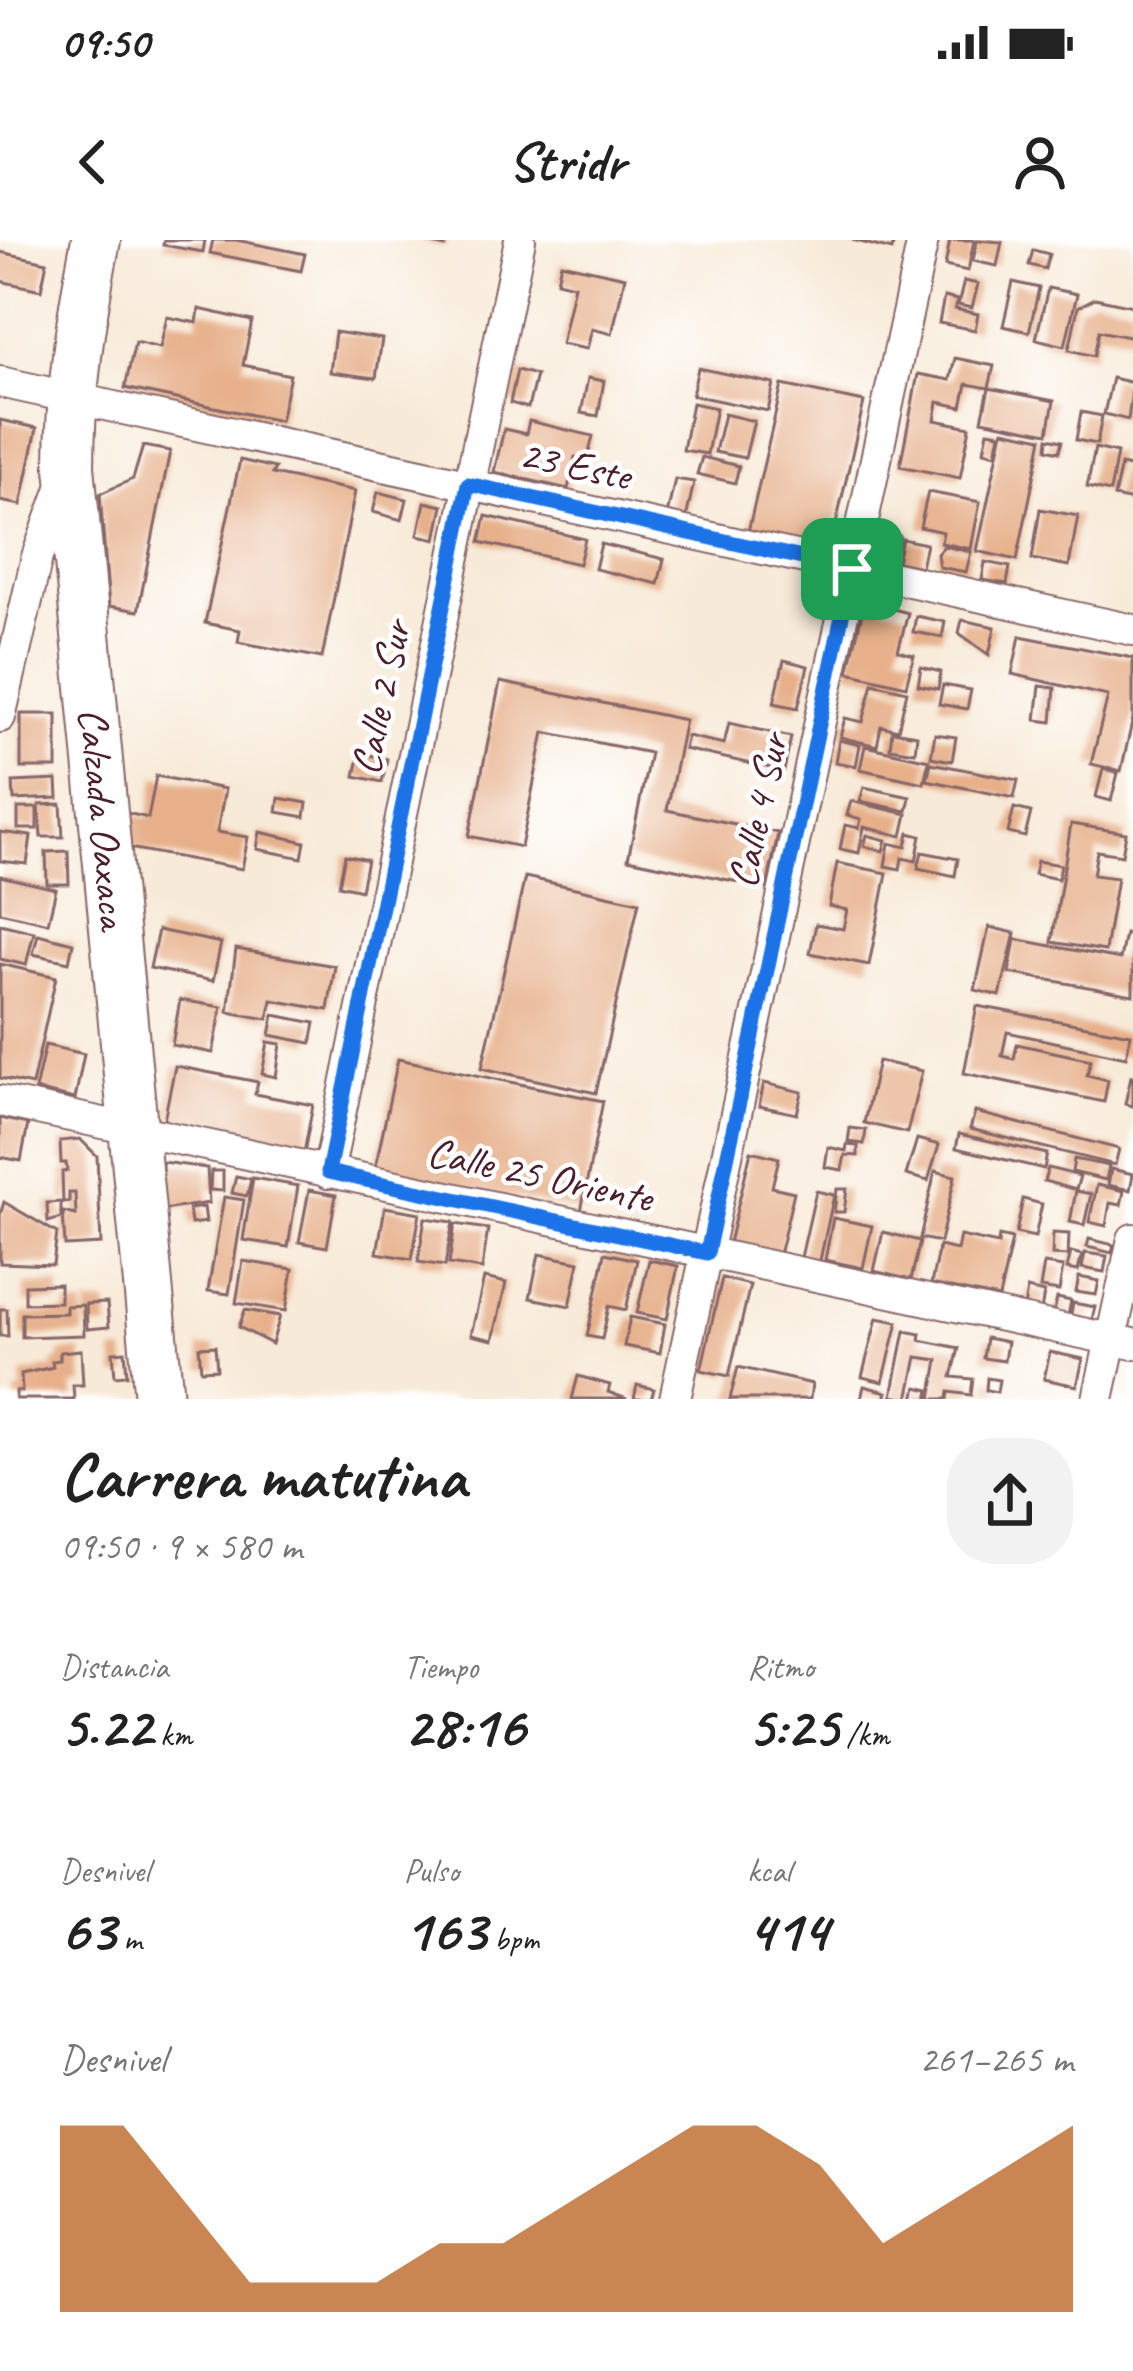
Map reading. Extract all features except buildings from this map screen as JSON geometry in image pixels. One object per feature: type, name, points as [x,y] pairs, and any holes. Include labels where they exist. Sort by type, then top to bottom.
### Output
[{"type":"main road","name":"Calzada Oaxaca","points":[[96,240],[70,398],[70,467],[158,1399]]},
{"type":"street","name":"Calle 2 Sur","points":[[328,1172],[520,240]]},
{"type":"street","name":"Calle 4 Sur","points":[[675,1399],[923,240]]},
{"type":"street","name":"23 Este","points":[[0,382],[1133,630]]},
{"type":"street","points":[[0,717],[37,557],[70,467]]},
{"type":"street","name":"Calle 25 Oriente","points":[[0,1101],[1122,1342]]},
{"type":"street","points":[[1098,1399],[1122,1342],[1133,1240]]},
{"type":"route","points":[[468,484],[852,569],[707,1253],[328,1172],[468,484]]}]
